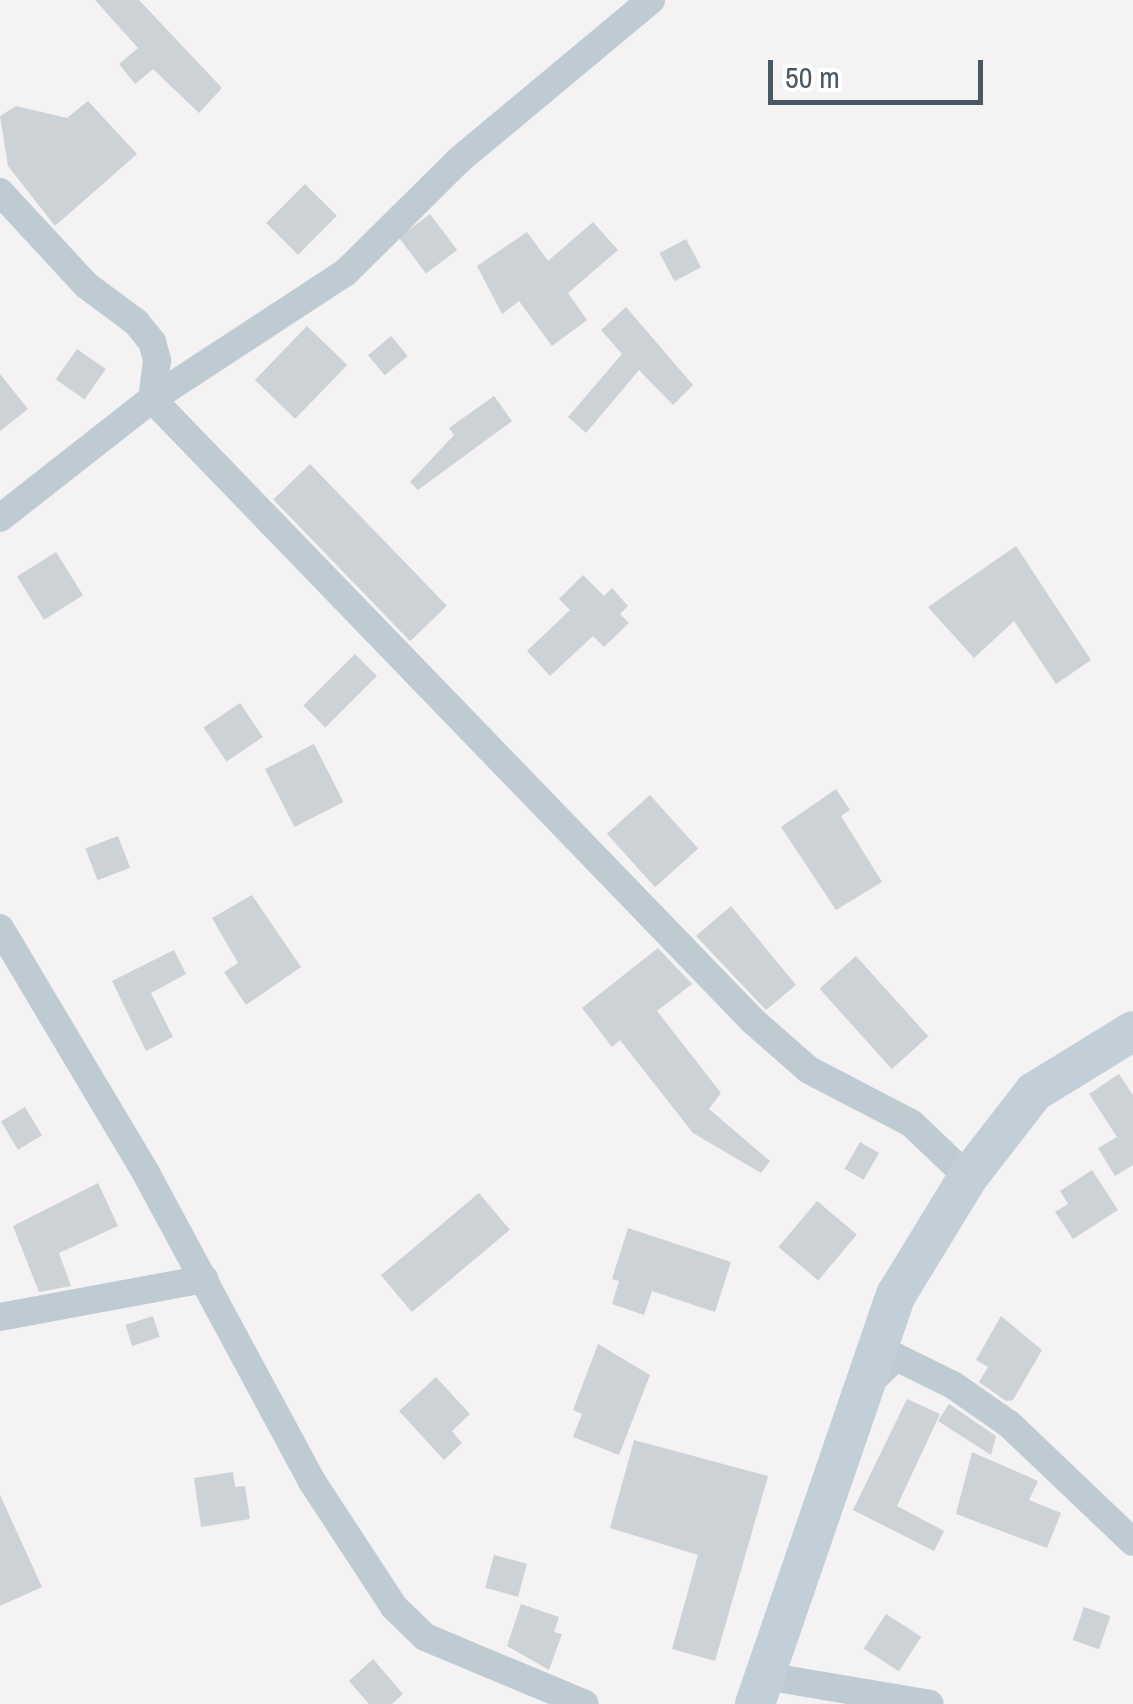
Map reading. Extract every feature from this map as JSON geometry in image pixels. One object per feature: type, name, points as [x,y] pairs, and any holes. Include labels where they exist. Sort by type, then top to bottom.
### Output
[{"type":"street","points":[[0,518],[152,399],[346,272],[459,160],[651,0]]},
{"type":"street","points":[[0,192],[86,285],[152,342],[157,360],[152,399]]},
{"type":"street","points":[[152,399],[752,1021],[809,1070],[911,1123],[968,1176]]},
{"type":"street","points":[[0,928],[205,1279],[311,1480],[394,1607],[425,1637],[585,1704]]},
{"type":"street","points":[[930,1704],[760,1690],[896,1295],[968,1176],[1034,1092],[1133,1030]]},
{"type":"street","points":[[0,1317],[205,1279]]},
{"type":"street","points":[[860,1391],[896,1358],[953,1385],[1009,1424],[1133,1542]]},
{"type":"building","points":[[95,0],[139,0],[222,88],[199,113],[153,69],[135,84],[119,64],[138,48]]},
{"type":"building","points":[[88,101],[137,154],[55,226],[8,166],[0,116],[16,106],[67,118]]},
{"type":"building","points":[[305,184],[337,216],[298,255],[266,223]]},
{"type":"building","points":[[430,214],[457,250],[426,273],[399,237]]},
{"type":"building","points":[[593,222],[618,250],[568,293],[587,320],[552,346],[519,301],[502,314],[477,266],[527,232],[548,261]]},
{"type":"building","points":[[686,239],[701,267],[675,281],[660,253]]},
{"type":"building","points":[[626,307],[693,385],[673,405],[639,370],[586,433],[568,417],[622,354],[601,330]]},
{"type":"building","points":[[307,326],[347,365],[295,419],[255,380]]},
{"type":"building","points":[[391,336],[408,356],[385,375],[368,355]]},
{"type":"building","points":[[77,349],[106,369],[84,399],[56,379]]},
{"type":"building","points":[[0,374],[28,409],[0,431]]},
{"type":"building","points":[[494,396],[512,421],[418,490],[410,482],[454,435],[449,428]]},
{"type":"building","points":[[310,464],[447,606],[410,641],[273,499]]},
{"type":"building","points":[[1016,546],[1091,660],[1056,684],[1014,621],[974,658],[928,607]]},
{"type":"building","points":[[56,552],[83,595],[44,620],[17,576]]},
{"type":"building","points":[[583,575],[604,596],[612,588],[628,606],[620,614],[629,623],[604,647],[593,636],[550,676],[527,651],[570,610],[559,599]]},
{"type":"building","points":[[355,654],[377,676],[325,728],[303,706]]},
{"type":"building","points":[[240,703],[263,737],[226,762],[204,728]]},
{"type":"building","points":[[314,744],[344,802],[295,827],[265,769]]},
{"type":"building","points":[[836,789],[850,810],[841,816],[882,882],[836,910],[781,827]]},
{"type":"building","points":[[650,795],[698,849],[655,887],[607,834]]},
{"type":"building","points":[[118,836],[130,868],[98,880],[85,849]]},
{"type":"building","points":[[252,895],[301,967],[246,1005],[224,972],[238,963],[212,918]]},
{"type":"building","points":[[731,906],[796,985],[766,1010],[696,936]]},
{"type":"building","points":[[658,948],[692,984],[657,1011],[721,1093],[709,1109],[770,1161],[761,1173],[693,1133],[620,1040],[612,1047],[582,1008]]},
{"type":"building","points":[[174,950],[186,974],[151,993],[173,1037],[146,1051],[112,981]]},
{"type":"building","points":[[856,956],[928,1036],[892,1069],[820,989]]},
{"type":"building","points":[[1119,1074],[1133,1095],[1133,1165],[1115,1176],[1098,1148],[1117,1137],[1089,1094]]},
{"type":"building","points":[[25,1107],[42,1135],[18,1150],[1,1121]]},
{"type":"building","points":[[860,1142],[879,1153],[864,1180],[844,1169]]},
{"type":"building","points":[[1092,1170],[1118,1210],[1073,1239],[1055,1212],[1068,1204],[1060,1191]]},
{"type":"building","points":[[98,1183],[118,1226],[59,1253],[71,1286],[39,1292],[13,1226]]},
{"type":"building","points":[[479,1193],[510,1230],[412,1312],[381,1275]]},
{"type":"building","points":[[817,1201],[857,1234],[818,1280],[778,1247]]},
{"type":"building","points":[[628,1228],[731,1262],[715,1312],[652,1291],[644,1315],[612,1304],[619,1281],[612,1279]]},
{"type":"building","points":[[153,1316],[160,1337],[132,1346],[125,1325]]},
{"type":"building","points":[[1001,1316],[1042,1350],[1013,1400],[1006,1401],[979,1382],[988,1367],[976,1360]]},
{"type":"building","points":[[598,1344],[650,1375],[619,1455],[573,1437],[582,1414],[573,1410]]},
{"type":"building","points":[[436,1377],[470,1414],[452,1431],[462,1443],[444,1460],[399,1411]]},
{"type":"building","points":[[907,1399],[940,1414],[897,1506],[944,1531],[934,1551],[853,1510]]},
{"type":"building","points":[[949,1404],[996,1436],[991,1455],[938,1421]]},
{"type":"building","points":[[634,1440],[768,1476],[715,1661],[672,1649],[698,1555],[610,1528]]},
{"type":"building","points":[[972,1452],[1038,1481],[1029,1500],[1061,1513],[1047,1548],[956,1514]]},
{"type":"building","points":[[233,1472],[235,1487],[245,1486],[250,1519],[201,1527],[194,1478]]},
{"type":"building","points":[[0,1495],[42,1587],[0,1606]]},
{"type":"building","points":[[494,1555],[527,1564],[518,1597],[485,1588]]},
{"type":"building","points":[[521,1604],[559,1617],[554,1632],[562,1634],[549,1670],[507,1646]]},
{"type":"building","points":[[1084,1607],[1110,1616],[1099,1649],[1073,1640]]},
{"type":"building","points":[[886,1614],[921,1637],[899,1671],[864,1648]]},
{"type":"building","points":[[373,1659],[403,1694],[392,1704],[369,1704],[349,1681]]}]
